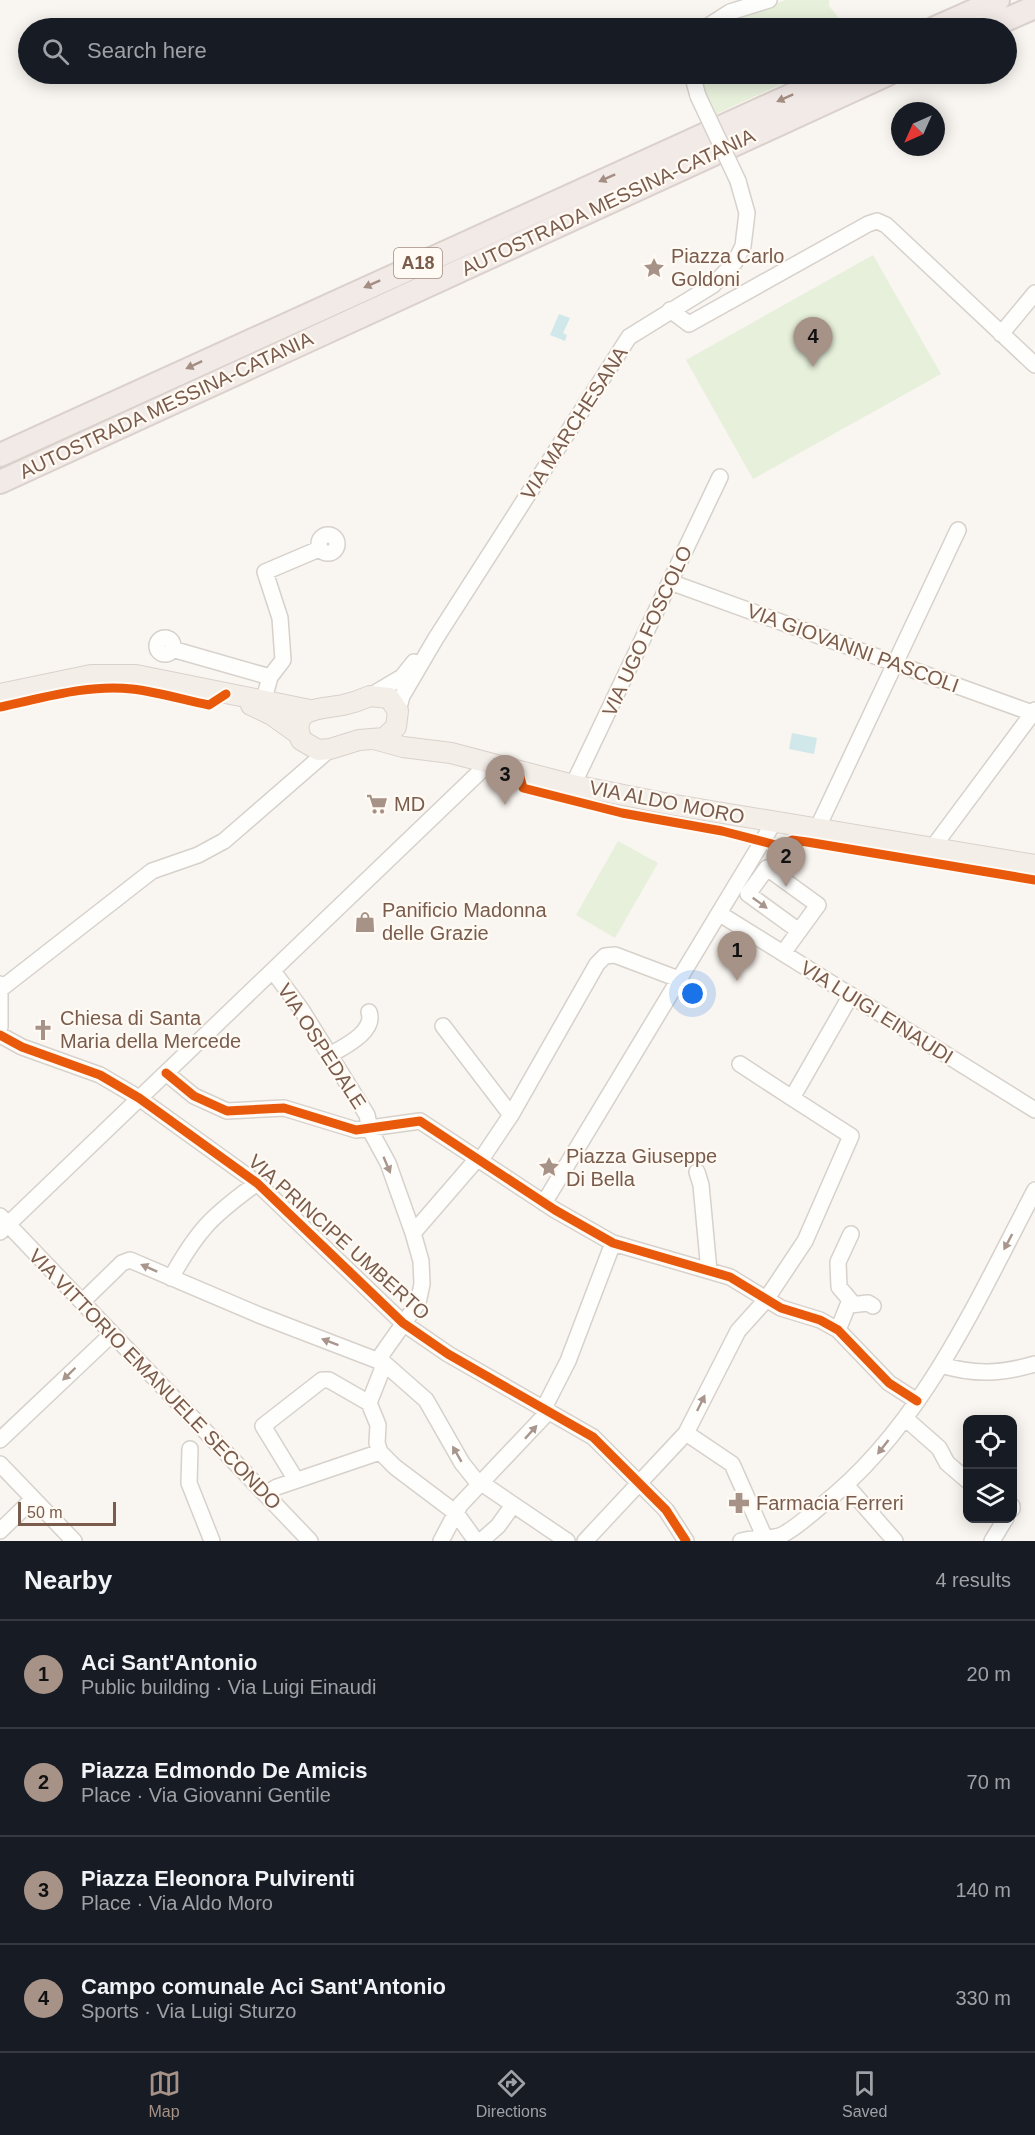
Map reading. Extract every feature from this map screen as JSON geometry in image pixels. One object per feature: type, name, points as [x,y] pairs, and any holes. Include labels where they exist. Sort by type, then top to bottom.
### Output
[{"type":"highway","points":[[958,18],[998,0]]},
{"type":"highway","points":[[1010,18],[1035,7]]},
{"type":"highway","name":"AUTOSTRADA MESSINA-CATANIA","points":[[0,455],[816,84]]},
{"type":"highway","name":"AUTOSTRADA MESSINA-CATANIA","points":[[0,482],[866,84]]},
{"type":"main road","points":[[0,694],[91,675],[121,675],[167,679],[226,694],[264,699],[310,710],[348,704],[370,696],[388,698],[413,735],[451,753]]},
{"type":"main road","points":[[226,694],[272,715],[318,750],[330,749],[359,740],[374,739],[391,733],[398,716]]},
{"type":"main road","points":[[301,737],[299,726],[302,716],[310,710]]},
{"type":"main road","points":[[374,739],[403,747],[451,753]]},
{"type":"main road","name":"VIA ALDO MORO","points":[[451,753],[573,785],[774,822],[1035,865]]},
{"type":"street","points":[[721,18],[730,12],[769,0]]},
{"type":"street","name":"VIA MARCHESANA","points":[[436,638],[628,338],[713,285],[735,262],[743,246],[747,213],[738,181],[698,96],[695,84]]},
{"type":"street","points":[[670,310],[689,324],[877,221],[886,225],[1035,365]]},
{"type":"street","points":[[1001,334],[1035,293]]},
{"type":"street","name":"VIA UGO FOSCOLO","points":[[573,785],[720,477]]},
{"type":"street","points":[[817,829],[958,530]]},
{"type":"street","points":[[264,699],[270,677],[283,660],[280,618],[265,572],[319,549]]},
{"type":"street","name":"VIA GIOVANNI PASCOLI","points":[[670,582],[1034,713]]},
{"type":"street","points":[[370,696],[402,676],[436,638]]},
{"type":"street","points":[[398,716],[402,696],[436,638]]},
{"type":"street","points":[[172,650],[270,677]]},
{"type":"street","points":[[933,847],[1034,713]]},
{"type":"street","points":[[301,737],[306,759],[302,772]]},
{"type":"street","points":[[0,1027],[1,986],[152,871],[198,855],[224,841],[330,749]]},
{"type":"street","points":[[3,1224],[166,1073],[489,763]]},
{"type":"street","points":[[544,1203],[681,980],[774,822]]},
{"type":"street","points":[[783,953],[818,905],[767,868],[748,894],[798,931]]},
{"type":"street","name":"VIA LUIGI EINAUDI","points":[[720,914],[1035,1110]]},
{"type":"street","points":[[413,1233],[478,1160],[511,1115],[597,964],[605,956],[615,955],[681,980]]},
{"type":"street","name":"VIA OSPEDALE","points":[[273,971],[330,1055],[367,1115],[370,1130],[387,1163],[421,1261],[422,1284],[418,1303],[382,1354],[384,1363],[369,1403]]},
{"type":"street","points":[[792,1098],[851,995]]},
{"type":"street","points":[[330,1055],[363,1032],[370,1020],[369,1012]]},
{"type":"street","points":[[442,1026],[511,1115]]},
{"type":"street","name":"VIA PRINCIPE UMBERTO","points":[[0,1035],[22,1047],[80,1065],[139,1098],[257,1183],[403,1323],[448,1354],[593,1437],[666,1510],[686,1541]]},
{"type":"street","points":[[585,1541],[686,1433],[730,1343],[765,1300],[805,1241],[851,1136],[740,1064]]},
{"type":"street","points":[[166,1073],[195,1096],[227,1111],[284,1108],[356,1130],[370,1130],[420,1121],[544,1203],[613,1243],[730,1277],[765,1300],[838,1330],[889,1383],[917,1401]]},
{"type":"street","points":[[697,1172],[701,1185],[709,1271]]},
{"type":"street","points":[[171,1278],[190,1243],[214,1215],[257,1183]]},
{"type":"street","points":[[741,1541],[775,1538],[848,1485],[873,1460],[906,1419],[940,1365],[1035,1190]]},
{"type":"street","name":"VIA VITTORIO EMANUELE SECONDO","points":[[3,1224],[82,1302],[310,1541]]},
{"type":"street","points":[[838,1330],[850,1305],[850,1300],[838,1287],[838,1262],[850,1234]]},
{"type":"street","points":[[441,1541],[456,1513],[480,1482],[512,1452],[547,1410],[613,1243]]},
{"type":"street","points":[[82,1302],[122,1263],[129,1260],[384,1363],[426,1400],[462,1463],[474,1478],[567,1541]]},
{"type":"street","points":[[850,1305],[868,1303],[873,1306]]},
{"type":"street","points":[[0,1440],[112,1334]]},
{"type":"street","points":[[940,1365],[977,1373],[996,1374],[1035,1364]]},
{"type":"street","points":[[296,1480],[264,1426],[322,1380],[329,1380],[369,1403],[378,1425],[377,1443],[380,1452],[395,1467],[456,1513],[476,1541]]},
{"type":"street","points":[[906,1419],[939,1448],[947,1463],[963,1476]]},
{"type":"street","points":[[686,1433],[732,1464],[751,1502],[775,1538]]},
{"type":"street","points":[[190,1449],[189,1483],[212,1541]]},
{"type":"street","points":[[265,1494],[296,1480],[380,1452]]},
{"type":"street","points":[[0,1464],[74,1541]]},
{"type":"street","points":[[848,1485],[895,1541]]},
{"type":"street","points":[[0,1531],[33,1499]]},
{"type":"street","points":[[481,1541],[498,1526],[513,1505]]},
{"type":"street","points":[[992,1541],[1003,1523]]},
{"type":"green space","points":[[786,0],[829,0],[829,6],[839,18],[733,18]]},
{"type":"green space","points":[[702,84],[781,84],[714,115]]},
{"type":"green space","points":[[873,255],[941,374],[753,479],[686,360]]},
{"type":"green space","points":[[618,841],[658,863],[615,938],[576,915]]},
{"type":"water","points":[[559,314],[570,318],[563,333],[567,335],[565,341],[550,335]]},
{"type":"water","points":[[792,733],[817,738],[814,754],[789,749]]},
{"type":"cycle path","points":[[0,707],[99,688],[142,690],[209,705],[226,694]]},
{"type":"cycle path","points":[[518,770],[523,788],[622,813],[722,831],[780,846],[792,840],[1035,880]]},
{"type":"cycle path","points":[[0,1035],[22,1047],[100,1075],[139,1098],[257,1183],[403,1323],[448,1354],[593,1437],[666,1510],[686,1541]]},
{"type":"cycle path","points":[[166,1073],[194,1096],[227,1111],[284,1108],[356,1130],[420,1121],[555,1210],[613,1243],[730,1277],[781,1308],[820,1320],[838,1330],[889,1383],[917,1401]]},
{"type":"place","name":"Piazza Carlo Goldoni","points":[[654,268]]},
{"type":"place","name":"Campo comunale Aci Sant'Antonio","points":[[813,367]]},
{"type":"place","name":"MD","points":[[377,804]]},
{"type":"place","name":"Piazza Eleonora Pulvirenti","points":[[505,805]]},
{"type":"place","name":"Piazza Edmondo De Amicis","points":[[786,887]]},
{"type":"place","name":"Panificio Madonna delle Grazie","points":[[365,922]]},
{"type":"place","name":"Aci Sant'Antonio","points":[[737,981]]},
{"type":"place","name":"Chiesa di Santa Maria della Mercede","points":[[43,1030]]},
{"type":"place","name":"Piazza Giuseppe Di Bella","points":[[549,1167]]},
{"type":"place","name":"Farmacia Ferreri","points":[[739,1503]]}]
